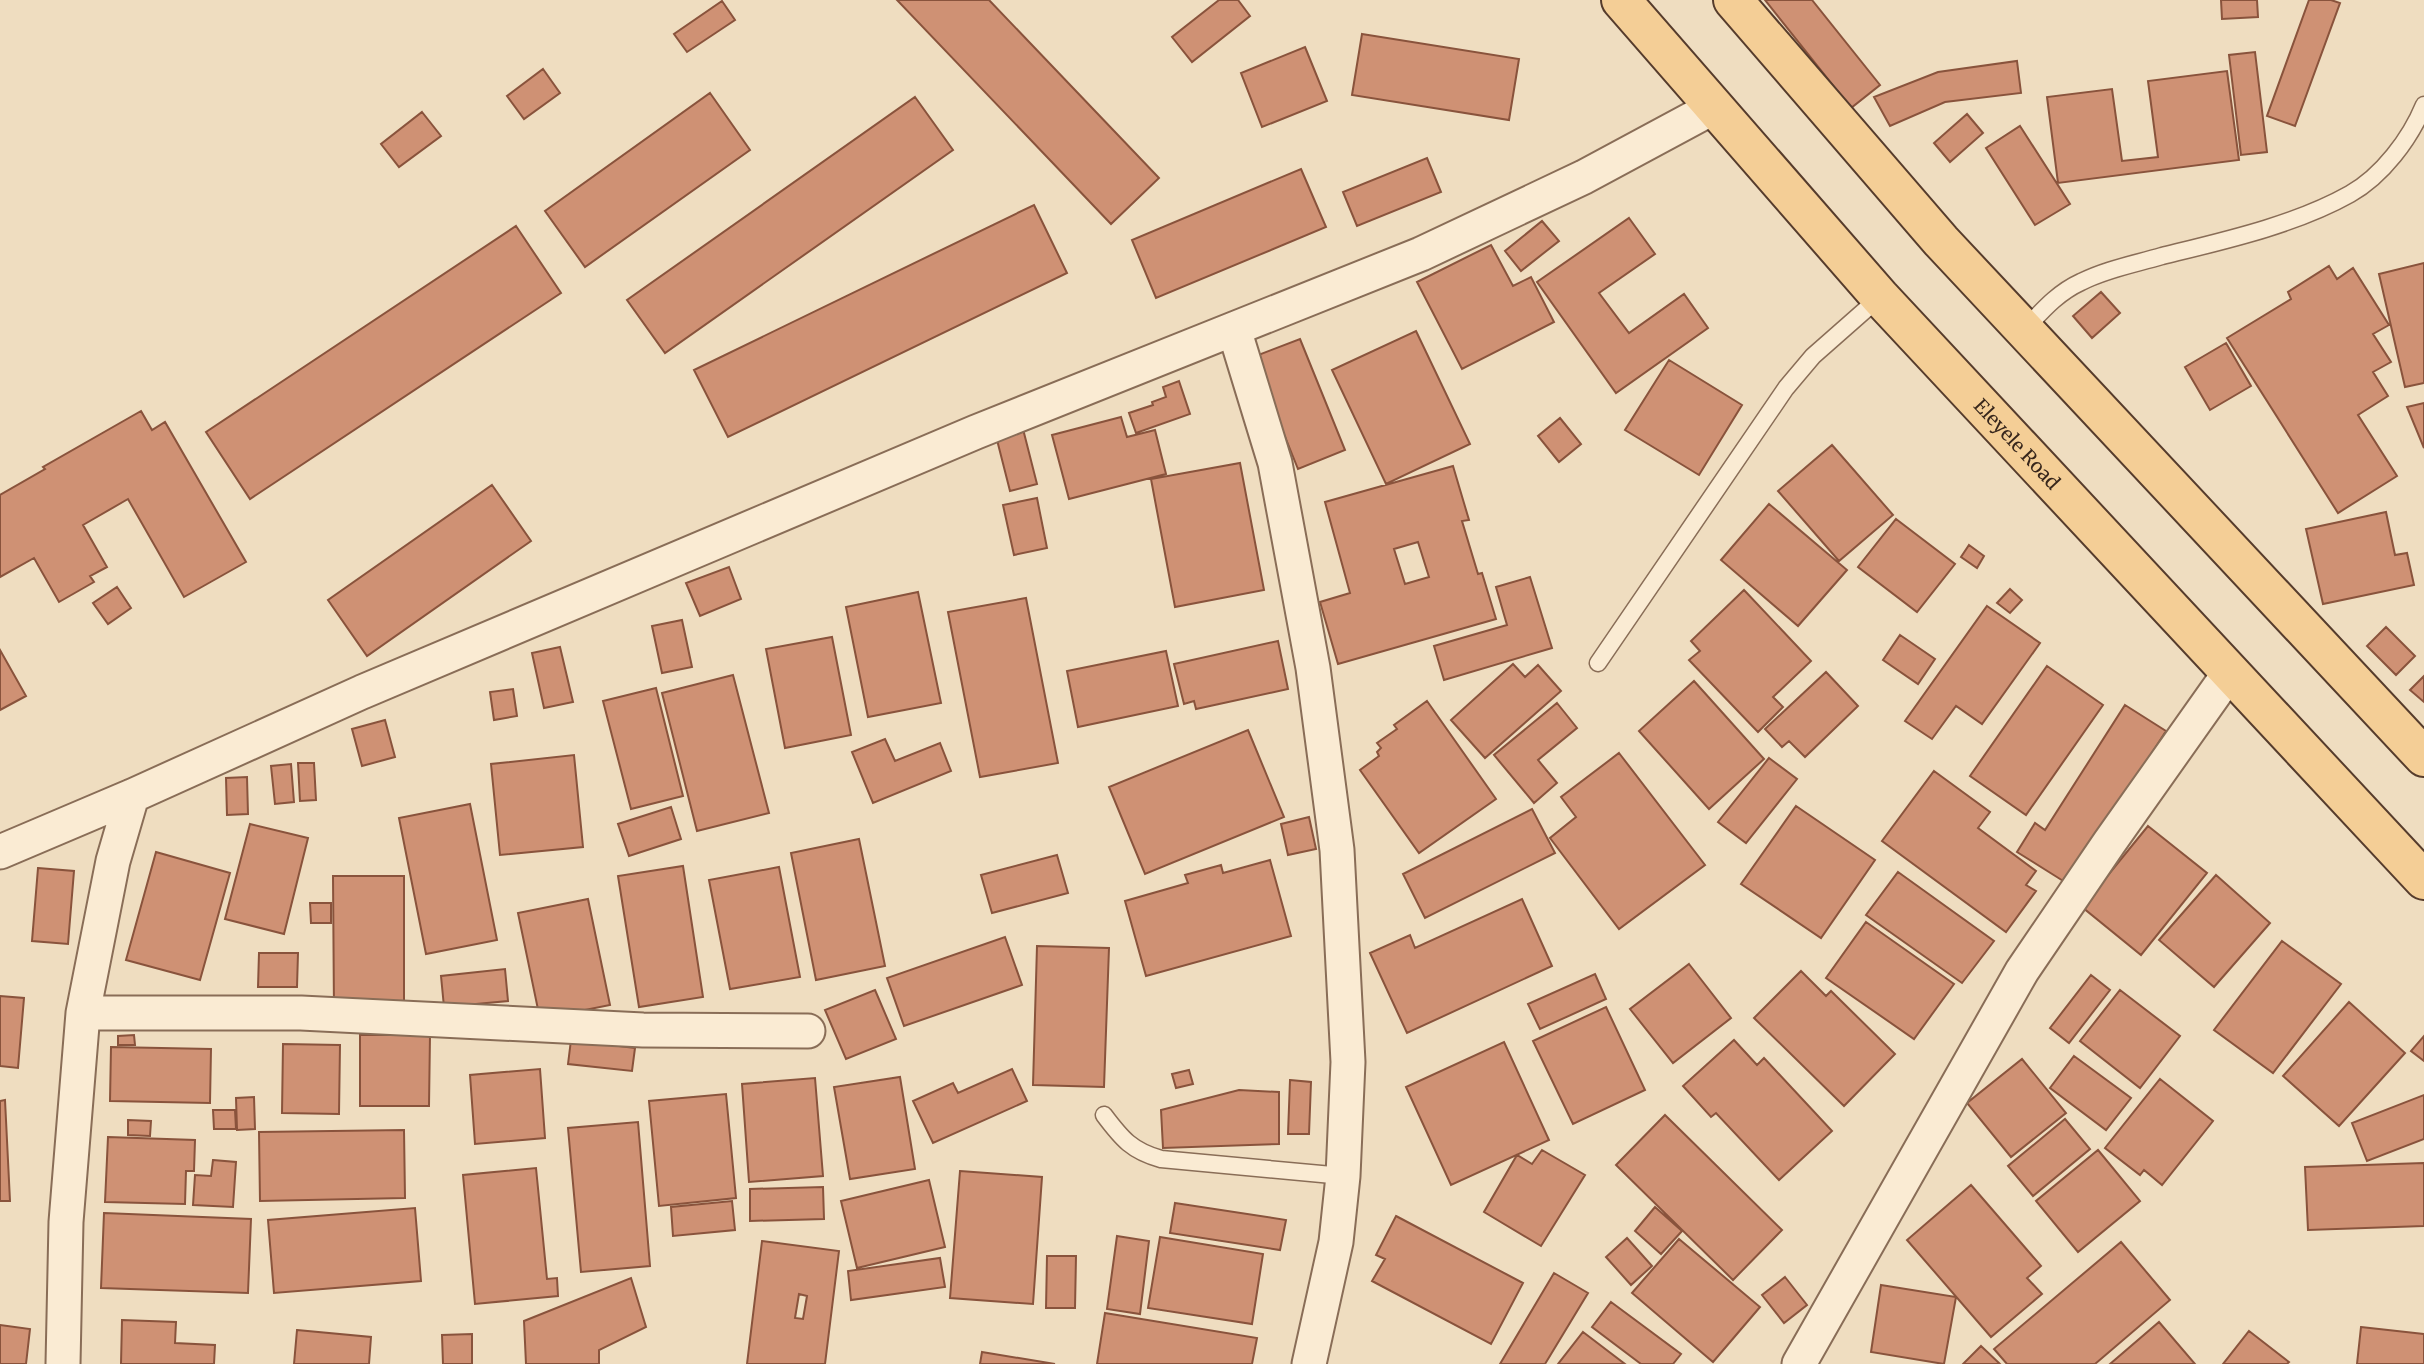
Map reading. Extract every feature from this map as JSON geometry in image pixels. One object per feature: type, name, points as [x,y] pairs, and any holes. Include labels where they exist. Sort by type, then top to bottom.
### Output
[{"type":"main road","name":"Eleyele Road","points":[[1621,0],[1880,297],[2424,880]]},
{"type":"main road","points":[[1733,0],[1941,241],[2424,757]]},
{"type":"street","points":[[0,852],[132,796],[362,692],[976,432],[1421,254],[1584,177],[1716,106]]},
{"type":"street","points":[[1234,329],[1276,464],[1313,668],[1337,850],[1348,1062],[1343,1176],[1336,1242],[1309,1364]]},
{"type":"street","points":[[1800,1364],[2021,971],[2230,672]]},
{"type":"street","points":[[63,1364],[66,1222],[83,1013],[113,861],[132,796]]},
{"type":"street","points":[[83,1013],[301,1013],[643,1030],[808,1031]]},
{"type":"lane","points":[[2024,330],[2055,297],[2080,282],[2110,270],[2243,236],[2351,194],[2380,170],[2397,150],[2413,128],[2424,105]]},
{"type":"lane","points":[[1598,663],[1786,388],[1813,356],[1880,297]]},
{"type":"lane","points":[[1104,1115],[1128,1145],[1143,1154],[1161,1159],[1343,1176]]},
{"type":"building","points":[[897,0],[989,0],[1159,178],[1111,224]]},
{"type":"building","points":[[1219,0],[1238,0],[1250,16],[1192,62],[1172,37]]},
{"type":"building","points":[[1765,0],[1812,0],[1880,85],[1851,108]]},
{"type":"building","points":[[2221,0],[2257,0],[2258,17],[2222,19]]},
{"type":"building","points":[[2309,0],[2331,0],[2340,3],[2295,126],[2267,116]]},
{"type":"building","points":[[722,1],[735,20],[687,52],[674,34]]},
{"type":"building","points":[[1362,34],[1519,59],[1509,120],[1352,95]]},
{"type":"building","points":[[1305,47],[1327,101],[1262,127],[1241,73]]},
{"type":"building","points":[[2255,52],[2267,152],[2241,155],[2229,55]]},
{"type":"building","points":[[2017,61],[2021,93],[1945,102],[1890,126],[1874,97],[1938,72]]},
{"type":"building","points":[[543,69],[560,93],[524,119],[507,96]]},
{"type":"building","points":[[2227,71],[2239,160],[2058,183],[2047,97],[2112,89],[2122,161],[2158,157],[2148,81]]},
{"type":"building","points":[[710,93],[750,150],[585,267],[545,211]]},
{"type":"building","points":[[915,97],[953,150],[665,353],[627,300]]},
{"type":"building","points":[[422,112],[441,136],[399,167],[381,144]]},
{"type":"building","points":[[1967,114],[1983,133],[1950,162],[1934,143]]},
{"type":"building","points":[[2020,126],[2070,204],[2035,225],[1986,148]]},
{"type":"building","points":[[1427,158],[1441,192],[1357,226],[1343,192]]},
{"type":"building","points":[[1301,169],[1326,227],[1156,298],[1132,240]]},
{"type":"building","points":[[1034,205],[1067,273],[728,437],[694,370]]},
{"type":"building","points":[[1629,218],[1655,254],[1599,293],[1629,333],[1684,294],[1708,328],[1616,393],[1537,282]]},
{"type":"building","points":[[1542,221],[1559,241],[1521,271],[1505,251]]},
{"type":"building","points":[[516,226],[561,293],[250,499],[206,432]]},
{"type":"building","points":[[1491,245],[1513,286],[1531,277],[1554,322],[1462,369],[1417,282]]},
{"type":"building","points":[[2424,263],[2424,383],[2405,387],[2379,274]]},
{"type":"building","points":[[2329,266],[2337,279],[2353,268],[2389,325],[2373,334],[2391,362],[2373,372],[2388,396],[2358,415],[2397,476],[2338,513],[2227,338],[2291,299],[2288,292]]},
{"type":"building","points":[[2101,292],[2120,313],[2092,338],[2073,316]]},
{"type":"building","points":[[1416,331],[1470,444],[1386,484],[1332,370]]},
{"type":"building","points":[[1300,339],[1345,450],[1298,469],[1253,357]]},
{"type":"building","points":[[2226,343],[2251,386],[2210,410],[2185,367]]},
{"type":"building","points":[[1669,360],[1742,405],[1699,475],[1625,430]]},
{"type":"building","points":[[1179,381],[1190,414],[1136,433],[1129,413],[1153,405],[1152,402],[1166,397],[1163,387]]},
{"type":"building","points":[[2424,403],[2424,448],[2407,407]]},
{"type":"building","points":[[141,411],[152,430],[165,422],[246,562],[184,597],[128,499],[83,525],[107,567],[90,576],[94,582],[59,602],[34,558],[0,577],[0,495]]},
{"type":"building","points":[[1121,417],[1127,437],[1155,430],[1166,474],[1069,499],[1052,435]]},
{"type":"building","points":[[1560,418],[1581,444],[1559,462],[1538,436]]},
{"type":"building","points":[[1023,429],[1037,484],[1010,491],[996,436]]},
{"type":"building","points":[[1832,445],[1893,515],[1839,561],[1778,491]]},
{"type":"building","points":[[1240,463],[1264,590],[1175,607],[1151,479]]},
{"type":"building","points":[[1453,466],[1469,520],[1462,521],[1478,574],[1482,573],[1496,619],[1338,664],[1320,602],[1350,593],[1325,502]],"holes":[[[1418,542],[1429,577],[1405,584],[1394,549]]]},
{"type":"building","points":[[492,485],[531,541],[367,656],[328,600]]},
{"type":"building","points":[[1037,498],[1047,548],[1014,555],[1003,505]]},
{"type":"building","points":[[1769,504],[1847,570],[1798,626],[1721,560]]},
{"type":"building","points":[[2386,512],[2395,555],[2407,553],[2414,585],[2323,604],[2306,529]]},
{"type":"building","points":[[1896,519],[1955,564],[1917,612],[1858,567]]},
{"type":"building","points":[[1969,545],[1984,556],[1977,568],[1961,557]]},
{"type":"building","points":[[729,567],[741,599],[700,616],[686,583]]},
{"type":"building","points":[[1530,577],[1552,648],[1444,680],[1434,646],[1507,625],[1496,587]]},
{"type":"building","points":[[117,587],[131,608],[108,624],[93,603]]},
{"type":"building","points":[[2010,589],[2022,600],[2010,613],[1997,603]]},
{"type":"building","points":[[1744,590],[1811,661],[1773,697],[1783,707],[1758,732],[1689,660],[1700,651],[1691,641]]},
{"type":"building","points":[[918,592],[941,703],[868,717],[846,607]]},
{"type":"building","points":[[1026,598],[1058,763],[980,777],[948,612]]},
{"type":"building","points":[[1987,606],[2040,643],[1982,724],[1956,706],[1932,739],[1905,721]]},
{"type":"building","points":[[682,620],[692,667],[662,673],[652,626]]},
{"type":"building","points":[[2386,627],[2415,656],[2396,675],[2367,646]]},
{"type":"building","points":[[1900,635],[1935,659],[1918,684],[1883,660]]},
{"type":"building","points":[[832,637],[851,735],[785,748],[766,649]]},
{"type":"building","points":[[1278,641],[1288,689],[1196,709],[1194,701],[1184,704],[1174,664]]},
{"type":"building","points":[[560,647],[573,702],[544,708],[532,653]]},
{"type":"building","points":[[0,650],[26,696],[0,710]]},
{"type":"building","points":[[1166,651],[1178,706],[1078,727],[1067,671]]},
{"type":"building","points":[[1513,664],[1525,677],[1538,665],[1561,691],[1485,758],[1451,720]]},
{"type":"building","points":[[2047,666],[2103,705],[2026,815],[1970,776]]},
{"type":"building","points":[[1826,672],[1858,706],[1805,757],[1789,741],[1782,747],[1765,729]]},
{"type":"building","points":[[733,675],[769,813],[697,831],[662,693]]},
{"type":"building","points":[[2424,676],[2424,702],[2410,690]]},
{"type":"building","points":[[1694,681],[1764,759],[1709,809],[1639,731]]},
{"type":"building","points":[[656,688],[683,796],[631,809],[603,701]]},
{"type":"building","points":[[513,689],[517,716],[494,720],[490,692]]},
{"type":"building","points":[[1427,701],[1496,799],[1419,853],[1360,770],[1379,756],[1377,752],[1381,748],[1377,743],[1397,729],[1394,725]]},
{"type":"building","points":[[1557,703],[1577,728],[1538,760],[1557,783],[1534,803],[1494,755]]},
{"type":"building","points":[[2125,705],[2166,731],[2068,884],[2017,852],[2035,823],[2045,830]]},
{"type":"building","points":[[385,720],[395,757],[362,766],[352,729]]},
{"type":"building","points":[[1248,730],[1284,817],[1145,874],[1109,787]]},
{"type":"building","points":[[885,739],[895,761],[940,743],[951,771],[873,803],[852,752]]},
{"type":"building","points":[[1619,753],[1705,865],[1619,929],[1550,838],[1576,817],[1561,797]]},
{"type":"building","points":[[574,755],[583,847],[500,855],[491,764]]},
{"type":"building","points":[[1769,758],[1797,779],[1746,843],[1718,822]]},
{"type":"building","points":[[298,763],[314,763],[316,800],[300,801]]},
{"type":"building","points":[[291,764],[294,802],[275,804],[271,766]]},
{"type":"building","points":[[1934,771],[1990,812],[1978,828],[2036,871],[2026,885],[2036,891],[2006,932],[1882,841]]},
{"type":"building","points":[[247,777],[248,814],[227,815],[226,778]]},
{"type":"building","points":[[470,804],[497,940],[426,954],[399,818]]},
{"type":"building","points":[[1796,806],[1875,860],[1821,938],[1741,884]]},
{"type":"building","points":[[671,807],[681,839],[629,856],[618,824]]},
{"type":"building","points":[[1532,809],[1555,853],[1425,918],[1403,874]]},
{"type":"building","points":[[1309,817],[1316,849],[1288,855],[1281,824]]},
{"type":"building","points":[[250,824],[308,838],[284,934],[225,919]]},
{"type":"building","points":[[2148,826],[2207,873],[2141,955],[2082,907]]},
{"type":"building","points":[[859,839],[885,966],[816,980],[791,853]]},
{"type":"building","points":[[156,852],[230,873],[200,980],[126,960]]},
{"type":"building","points":[[1057,855],[1068,893],[992,913],[981,875]]},
{"type":"building","points":[[1270,860],[1291,936],[1146,976],[1125,901],[1188,883],[1185,875],[1221,865],[1223,873]]},
{"type":"building","points":[[683,866],[703,997],[639,1007],[618,876]]},
{"type":"building","points":[[779,867],[800,977],[730,989],[709,880]]},
{"type":"building","points":[[38,868],[74,871],[68,944],[32,941]]},
{"type":"building","points":[[1898,872],[1994,941],[1962,983],[1866,915]]},
{"type":"building","points":[[2216,875],[2270,923],[2214,987],[2159,940]]},
{"type":"building","points":[[333,876],[404,876],[404,1010],[334,1011]]},
{"type":"building","points":[[588,899],[610,1005],[540,1019],[518,913]]},
{"type":"building","points":[[1522,899],[1552,966],[1407,1033],[1370,953],[1410,935],[1415,948]]},
{"type":"building","points":[[310,903],[331,903],[331,923],[311,923]]},
{"type":"building","points":[[1866,922],[1954,984],[1914,1039],[1826,978]]},
{"type":"building","points":[[1005,937],[1022,985],[904,1026],[887,978]]},
{"type":"building","points":[[2282,941],[2341,984],[2273,1073],[2214,1030]]},
{"type":"building","points":[[1037,946],[1109,948],[1104,1087],[1033,1085]]},
{"type":"building","points":[[259,953],[298,953],[297,987],[258,987]]},
{"type":"building","points":[[1689,964],[1731,1018],[1673,1063],[1630,1009]]},
{"type":"building","points":[[505,969],[508,1001],[444,1007],[441,976]]},
{"type":"building","points":[[1801,971],[1826,996],[1831,991],[1895,1054],[1844,1106],[1754,1018]]},
{"type":"building","points":[[1595,974],[1606,999],[1540,1029],[1528,1004]]},
{"type":"building","points":[[2091,975],[2110,990],[2069,1043],[2050,1028]]},
{"type":"building","points":[[875,990],[896,1039],[846,1059],[825,1010]]},
{"type":"building","points":[[2120,990],[2180,1036],[2140,1088],[2080,1041]]},
{"type":"building","points":[[0,996],[24,998],[18,1068],[0,1066]]},
{"type":"building","points":[[2349,1002],[2405,1053],[2339,1126],[2283,1076]]},
{"type":"building","points":[[1606,1007],[1645,1090],[1573,1124],[1533,1041]]},
{"type":"building","points":[[134,1035],[135,1045],[118,1045],[118,1036]]},
{"type":"building","points":[[360,1035],[430,1035],[429,1106],[360,1106]]},
{"type":"building","points":[[2424,1036],[2424,1061],[2411,1051]]},
{"type":"building","points":[[571,1040],[635,1048],[632,1071],[568,1064]]},
{"type":"building","points":[[1734,1040],[1757,1065],[1764,1058],[1832,1131],[1779,1180],[1716,1113],[1711,1117],[1683,1086]]},
{"type":"building","points":[[1504,1042],[1549,1140],[1451,1185],[1406,1087]]},
{"type":"building","points":[[283,1044],[340,1045],[339,1114],[282,1113]]},
{"type":"building","points":[[111,1047],[211,1049],[210,1103],[110,1101]]},
{"type":"building","points":[[2074,1056],[2131,1098],[2106,1130],[2050,1088]]},
{"type":"building","points":[[2022,1059],[2066,1113],[2011,1157],[1967,1103]]},
{"type":"building","points":[[540,1069],[545,1138],[475,1144],[470,1075]]},
{"type":"building","points":[[1012,1069],[1027,1101],[933,1143],[913,1101],[953,1083],[958,1093]]},
{"type":"building","points":[[1189,1070],[1193,1084],[1176,1088],[1172,1074]]},
{"type":"building","points":[[900,1077],[915,1169],[850,1179],[834,1087]]},
{"type":"building","points":[[815,1078],[823,1176],[749,1182],[742,1084]]},
{"type":"building","points":[[2160,1079],[2213,1121],[2162,1185],[2144,1170],[2140,1175],[2105,1148]]},
{"type":"building","points":[[1290,1080],[1311,1082],[1309,1134],[1288,1134]]},
{"type":"building","points":[[1239,1090],[1279,1092],[1279,1144],[1163,1148],[1161,1110]]},
{"type":"building","points":[[726,1094],[736,1198],[659,1206],[649,1101]]},
{"type":"building","points":[[2424,1095],[2424,1139],[2367,1161],[2352,1123]]},
{"type":"building","points":[[254,1097],[255,1129],[237,1130],[236,1098]]},
{"type":"building","points":[[5,1100],[10,1201],[0,1201],[0,1101]]},
{"type":"building","points":[[213,1110],[235,1110],[236,1129],[214,1129]]},
{"type":"building","points":[[1665,1115],[1782,1230],[1733,1280],[1616,1165]]},
{"type":"building","points":[[2065,1119],[2090,1149],[2033,1196],[2008,1166]]},
{"type":"building","points":[[128,1120],[151,1121],[150,1136],[128,1135]]},
{"type":"building","points":[[638,1122],[650,1266],[581,1272],[568,1128]]},
{"type":"building","points":[[404,1130],[405,1198],[260,1201],[259,1132]]},
{"type":"building","points":[[108,1137],[195,1140],[194,1171],[186,1171],[185,1204],[105,1202]]},
{"type":"building","points":[[1542,1150],[1585,1175],[1541,1246],[1484,1212],[1517,1155],[1532,1164]]},
{"type":"building","points":[[2098,1150],[2140,1201],[2078,1252],[2036,1201]]},
{"type":"building","points":[[213,1160],[236,1162],[233,1207],[193,1205],[195,1175],[211,1176]]},
{"type":"building","points":[[2424,1163],[2424,1226],[2308,1230],[2305,1167]]},
{"type":"building","points":[[536,1168],[547,1279],[557,1278],[558,1296],[475,1304],[463,1175]]},
{"type":"building","points":[[960,1171],[1042,1177],[1033,1304],[950,1298]]},
{"type":"building","points":[[929,1180],[945,1247],[857,1268],[841,1201]]},
{"type":"building","points":[[1971,1185],[2041,1266],[2027,1278],[2042,1294],[1991,1337],[1907,1240]]},
{"type":"building","points":[[823,1187],[824,1219],[750,1221],[750,1189]]},
{"type":"building","points":[[732,1201],[735,1230],[673,1236],[671,1207]]},
{"type":"building","points":[[1175,1203],[1286,1220],[1280,1250],[1170,1233]]},
{"type":"building","points":[[1655,1207],[1682,1231],[1661,1254],[1635,1231]]},
{"type":"building","points":[[415,1208],[421,1281],[274,1293],[268,1220]]},
{"type":"building","points":[[104,1213],[251,1219],[248,1293],[101,1288]]},
{"type":"building","points":[[1396,1216],[1523,1283],[1491,1344],[1372,1281],[1385,1259],[1376,1255]]},
{"type":"building","points":[[1117,1236],[1149,1241],[1140,1314],[1107,1309]]},
{"type":"building","points":[[1160,1237],[1263,1254],[1252,1324],[1148,1308]]},
{"type":"building","points":[[1627,1238],[1652,1266],[1631,1285],[1606,1257]]},
{"type":"building","points":[[1679,1239],[1760,1307],[1713,1362],[1632,1293]]},
{"type":"building","points":[[762,1241],[839,1251],[825,1364],[747,1364]],"holes":[[[799,1294],[807,1296],[803,1319],[795,1318]]]},
{"type":"building","points":[[2121,1242],[2170,1300],[2095,1364],[2007,1364],[1994,1349]]},
{"type":"building","points":[[1047,1256],[1076,1256],[1075,1308],[1046,1308]]},
{"type":"building","points":[[940,1258],[945,1287],[851,1300],[848,1271]]},
{"type":"building","points":[[1554,1273],[1588,1293],[1545,1364],[1500,1364]]},
{"type":"building","points":[[1785,1277],[1807,1305],[1784,1323],[1762,1295]]},
{"type":"building","points":[[631,1278],[646,1327],[599,1350],[599,1364],[526,1364],[524,1321]]},
{"type":"building","points":[[1881,1285],[1956,1297],[1944,1364],[1871,1352]]},
{"type":"building","points":[[1611,1302],[1681,1354],[1673,1364],[1641,1364],[1592,1327]]},
{"type":"building","points":[[1105,1313],[1257,1338],[1252,1364],[1097,1364]]},
{"type":"building","points":[[122,1320],[176,1322],[175,1343],[215,1345],[214,1364],[121,1364]]},
{"type":"building","points":[[2159,1322],[2195,1364],[2110,1364]]},
{"type":"building","points":[[0,1325],[30,1329],[26,1364],[0,1364]]},
{"type":"building","points":[[2361,1327],[2424,1334],[2424,1364],[2357,1364]]},
{"type":"building","points":[[297,1330],[371,1337],[369,1364],[294,1364]]},
{"type":"building","points":[[2249,1331],[2289,1362],[2223,1364]]},
{"type":"building","points":[[1583,1332],[1625,1364],[1558,1364]]},
{"type":"building","points":[[472,1334],[472,1364],[443,1364],[442,1335]]},
{"type":"building","points":[[1981,1346],[2000,1364],[1963,1364]]},
{"type":"building","points":[[982,1352],[1055,1364],[980,1364]]}]
